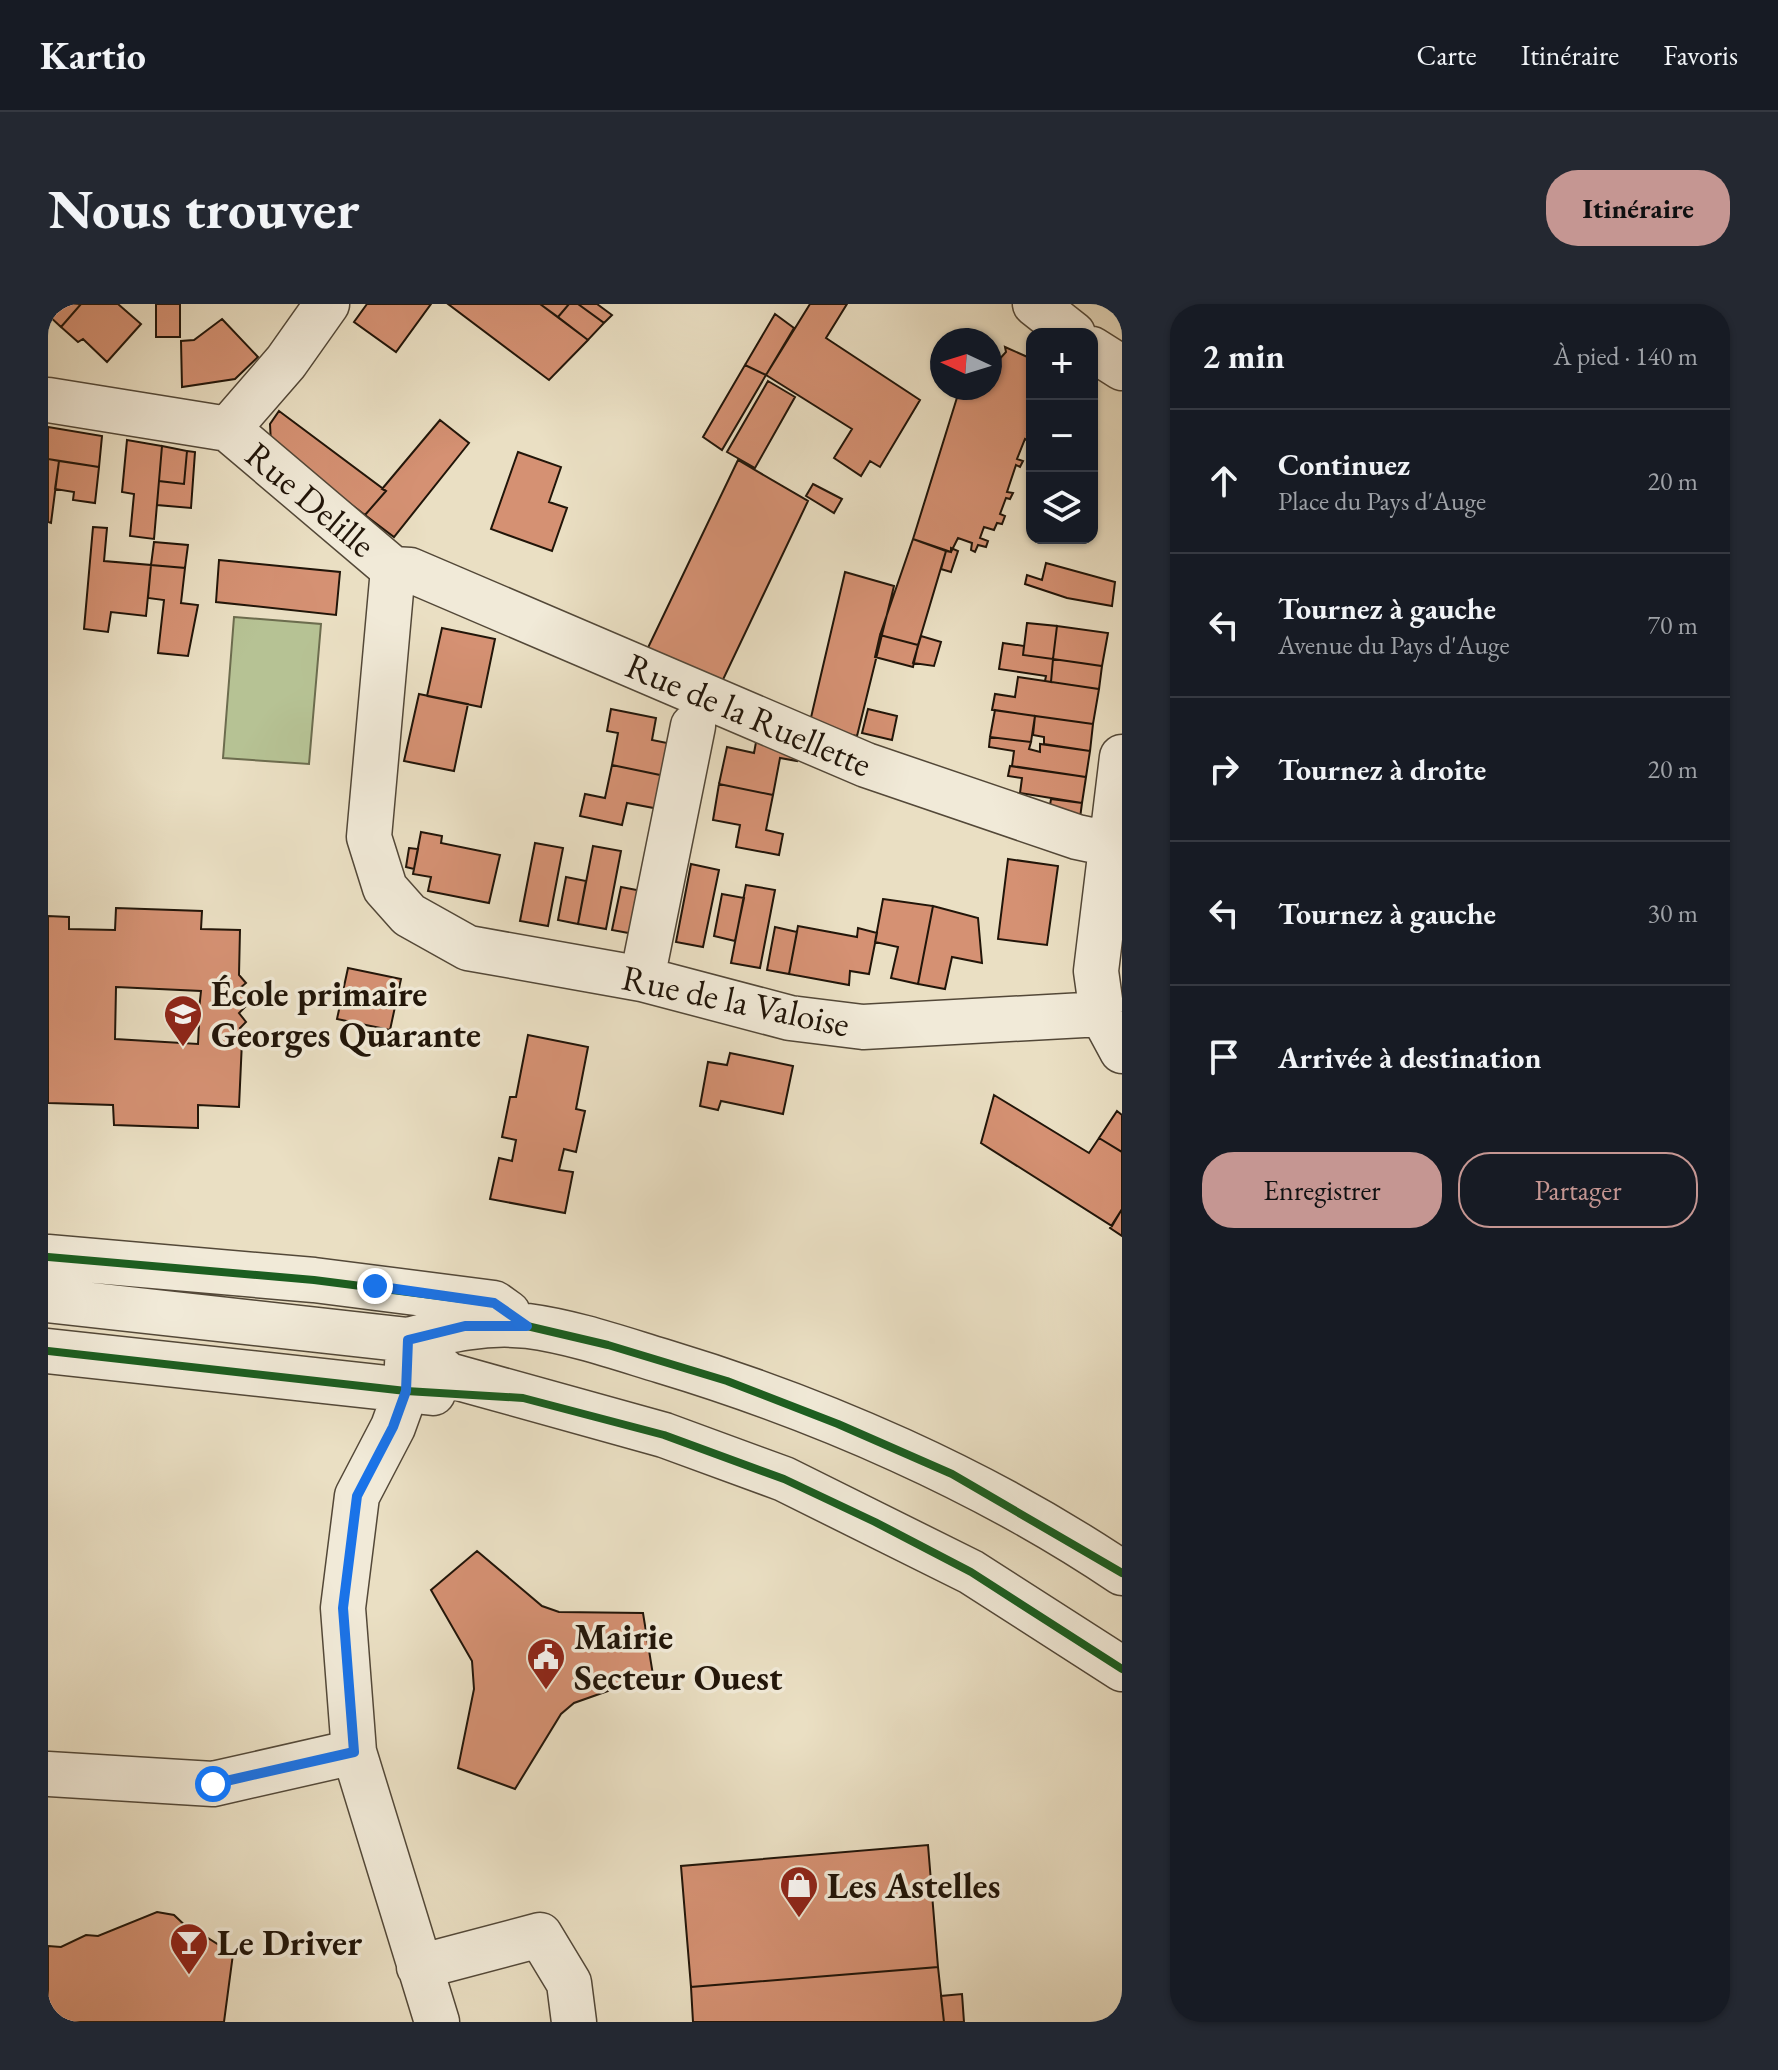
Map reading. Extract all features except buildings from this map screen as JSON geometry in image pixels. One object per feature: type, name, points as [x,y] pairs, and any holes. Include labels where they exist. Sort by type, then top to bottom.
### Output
[{"type":"street","name":"Rue Delille","points":[[228,429],[286,362],[327,304]]},
{"type":"street","points":[[1035,304],[1065,328]]},
{"type":"street","points":[[1098,353],[1122,368]]},
{"type":"street","name":"Rue Delille","points":[[48,400],[228,429],[393,569]]},
{"type":"street","name":"Rue de la Ruellette","points":[[393,569],[410,570],[866,765],[1077,837],[1110,844]]},
{"type":"street","name":"Rue de la Valoise","points":[[393,569],[369,837],[385,888],[409,915],[468,948],[642,979],[790,1018],[863,1027],[1112,1032]]},
{"type":"street","points":[[642,979],[693,726]]},
{"type":"street","points":[[1112,1032],[1096,971],[1122,757]]},
{"type":"street","points":[[48,1257],[314,1280],[494,1303],[527,1326]]},
{"type":"street","points":[[48,1300],[408,1340],[465,1326],[527,1326],[608,1345],[727,1381],[838,1424],[952,1474],[1122,1573]]},
{"type":"street","points":[[408,1340],[406,1391],[393,1427],[357,1496],[343,1608],[354,1752],[437,2022]]},
{"type":"street","points":[[408,1340],[448,1375],[664,1435],[784,1479],[971,1572],[1122,1669]]},
{"type":"street","points":[[48,1351],[406,1391],[523,1398]]},
{"type":"street","points":[[48,1774],[213,1784],[354,1752]]},
{"type":"street","points":[[419,1967],[540,1935],[569,1983],[574,2022]]},
{"type":"green space","points":[[234,617],[321,624],[309,764],[223,758]]},
{"type":"cycle path","points":[[48,1257],[314,1280],[494,1303],[527,1326],[608,1345],[727,1381],[838,1424],[952,1474],[1122,1573]]},
{"type":"cycle path","points":[[48,1351],[406,1391],[523,1398],[664,1435],[784,1479],[875,1522],[971,1572],[1122,1669]]},
{"type":"place","name":"École primaire Georges Quarante","points":[[183,1048]]},
{"type":"place","name":"Mairie Secteur Ouest","points":[[546,1691]]},
{"type":"place","name":"Les Astelles","points":[[799,1919]]},
{"type":"place","name":"Le Driver","points":[[189,1976]]},
{"type":"route","points":[[213,1784],[354,1752],[343,1608],[357,1496],[393,1427],[406,1391],[408,1340],[465,1326],[527,1326],[494,1303],[375,1286]]}]
